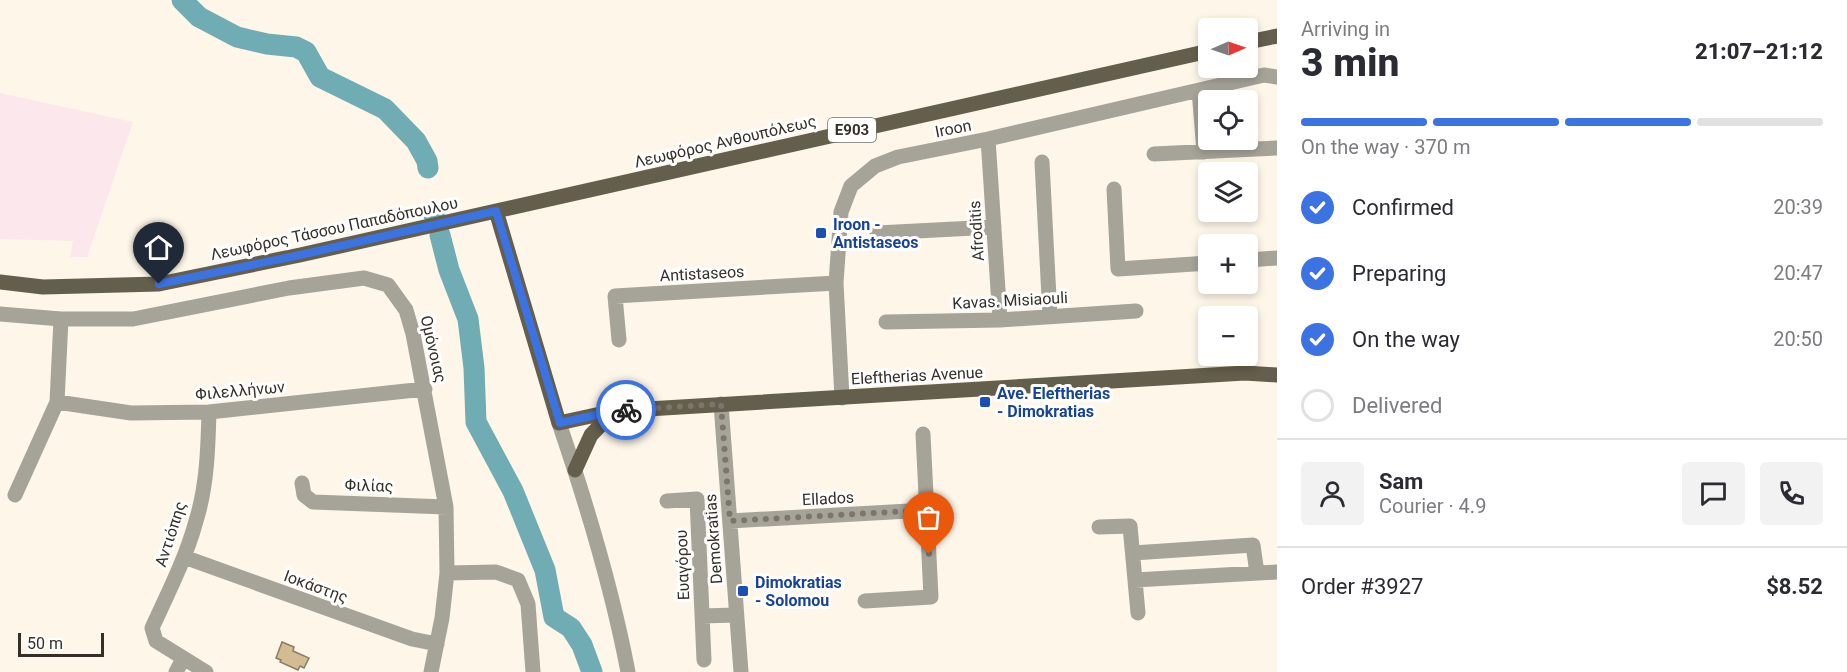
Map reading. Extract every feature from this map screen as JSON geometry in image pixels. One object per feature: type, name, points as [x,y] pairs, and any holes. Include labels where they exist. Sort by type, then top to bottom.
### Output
[{"type":"main road","points":[[1258,40],[1277,36]]},
{"type":"main road","name":"Λεωφόρος Ανθουπόλεως","points":[[496,211],[1198,53]]},
{"type":"main road","points":[[496,211],[560,423]]},
{"type":"main road","name":"Λεωφόρος Τάσσου Παπαδόπουλου","points":[[0,282],[43,287],[159,284],[496,211]]},
{"type":"main road","name":"Eleftherias Avenue","points":[[560,423],[614,411],[1245,373],[1277,375]]},
{"type":"main road","points":[[575,470],[591,435],[614,411]]},
{"type":"street","name":"Iroon","points":[[1199,90],[1264,75],[1277,77]]},
{"type":"street","name":"Iroon","points":[[842,398],[836,284],[841,212],[851,186],[875,166],[898,157],[988,139],[1198,90]]},
{"type":"street","name":"Afroditis","points":[[988,139],[1000,320]]},
{"type":"street","points":[[1154,154],[1277,148]]},
{"type":"street","points":[[1042,162],[1050,317]]},
{"type":"street","points":[[1114,189],[1118,269],[1198,264]]},
{"type":"street","points":[[877,233],[994,227]]},
{"type":"street","points":[[1258,259],[1277,258]]},
{"type":"street","name":"Ομόνοιας","points":[[0,314],[61,319],[133,319],[281,290],[364,278],[388,285],[406,310],[425,389],[446,507],[447,573],[442,618],[431,672]]},
{"type":"street","name":"Antistaseos","points":[[619,340],[615,296],[836,284]]},
{"type":"street","name":"Kavas. Misiaouli","points":[[886,322],[1000,320],[1136,311]]},
{"type":"street","points":[[15,495],[57,402],[61,319]]},
{"type":"street","name":"Φιλελλήνων","points":[[57,402],[131,413],[209,412],[425,389]]},
{"type":"street","name":"Demokratias","points":[[721,404],[741,672]]},
{"type":"street","name":"Αντιόπης","points":[[180,665],[156,641],[152,628],[184,557],[197,520],[207,462],[209,412]]},
{"type":"street","points":[[560,423],[617,616],[628,672]]},
{"type":"street","points":[[865,601],[931,597],[923,434]]},
{"type":"street","name":"Φιλίας","points":[[302,483],[304,495],[313,502],[446,507]]},
{"type":"street","name":"Ευαγόρου","points":[[667,501],[697,500],[704,660]]},
{"type":"street","name":"Ellados","points":[[730,521],[927,510]]},
{"type":"street","points":[[1099,527],[1130,526],[1138,613]]},
{"type":"street","points":[[1133,553],[1253,545],[1257,573]]},
{"type":"street","name":"Ιοκάστης","points":[[184,557],[412,639],[437,644]]},
{"type":"street","points":[[447,573],[496,572],[518,580],[528,604],[533,672]]},
{"type":"street","points":[[1135,580],[1277,572]]},
{"type":"street","points":[[702,616],[736,615]]},
{"type":"street","points":[[180,665],[206,672]]},
{"type":"shaded area","points":[[0,93],[133,122],[87,257],[70,257],[73,241],[0,239]]},
{"type":"building","points":[[282,642],[294,647],[293,651],[309,658],[304,668],[300,666],[298,670],[276,658]]},
{"type":"waterway","points":[[182,0],[199,17],[237,37],[267,44],[296,47],[306,52],[320,77],[385,109],[416,141],[427,161],[428,168]]},
{"type":"waterway","points":[[440,235],[449,270],[468,319],[474,368],[476,422],[513,491],[545,570],[554,617],[571,628],[582,645],[592,672]]},
{"type":"way so far","points":[[626,410],[721,404],[730,521],[927,510],[929,554]]},
{"type":"place","name":"Iroon - Antistaseos","points":[[821,233]]},
{"type":"place","name":"Ave. Eleftherias - Dimokratias","points":[[985,402]]},
{"type":"place","name":"Dimokratias - Solomou","points":[[743,591]]},
{"type":"route","points":[[159,284],[496,211],[560,423],[626,410]]}]
